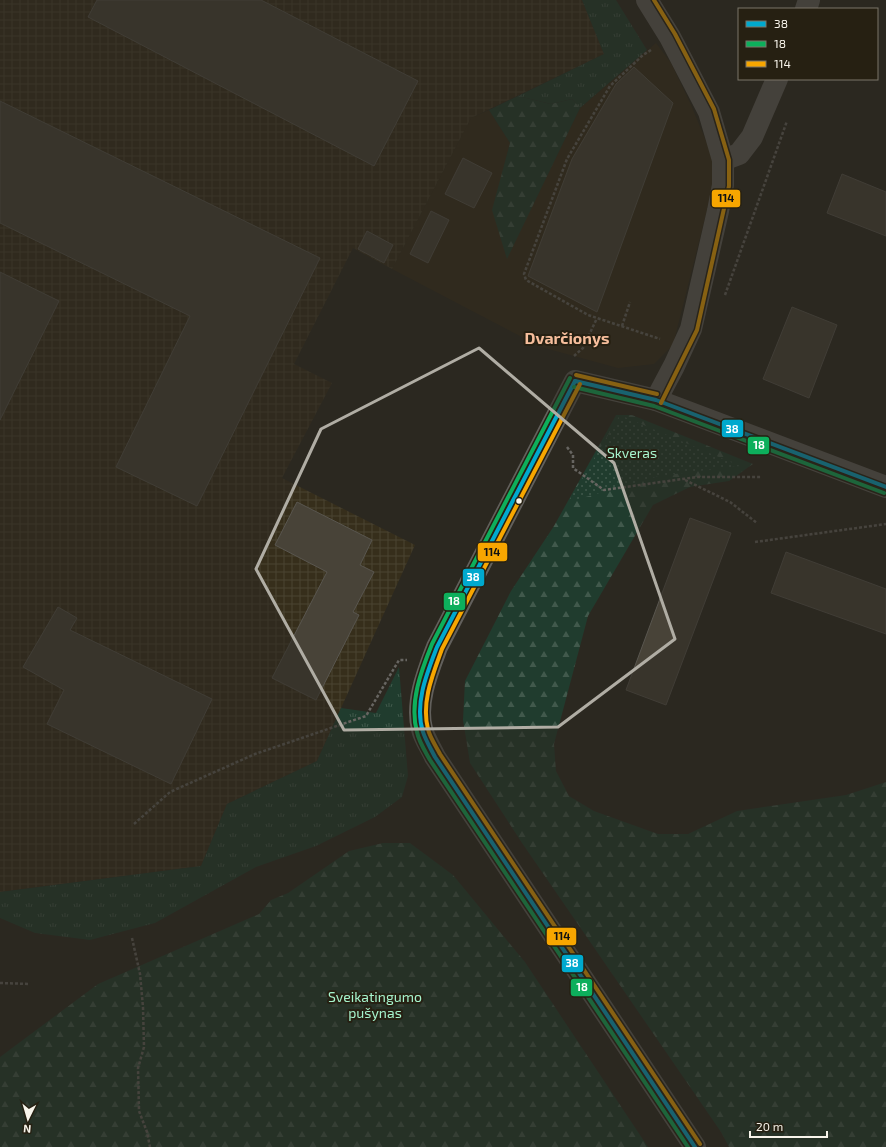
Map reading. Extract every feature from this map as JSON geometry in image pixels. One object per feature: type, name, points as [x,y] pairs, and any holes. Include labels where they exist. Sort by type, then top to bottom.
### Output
[{"type":"street","points":[[647,0],[670,37],[709,112],[723,160],[723,185],[691,329],[656,400]]},
{"type":"street","points":[[723,160],[739,154],[752,137],[777,80]]},
{"type":"street","points":[[695,1147],[435,757],[422,728],[421,704],[426,676],[437,647],[575,381],[615,389],[656,400],[886,487]]},
{"type":"path","points":[[670,37],[643,55],[610,86],[567,159],[524,274],[526,280],[588,315],[683,347]]},
{"type":"path","points":[[725,296],[789,115]]},
{"type":"path","points":[[622,326],[630,302]]},
{"type":"path","points":[[573,358],[583,348],[597,318]]},
{"type":"path","points":[[546,436],[567,447],[572,455],[573,468],[604,490],[697,477],[762,477]]},
{"type":"path","points":[[684,480],[730,502],[757,523]]},
{"type":"path","points":[[755,542],[886,524]]},
{"type":"path","points":[[134,824],[170,792],[255,754],[366,716],[399,660],[433,659]]},
{"type":"path","points":[[132,938],[140,974],[143,1007],[144,1047],[138,1068],[139,1111],[147,1132],[150,1147]]},
{"type":"path","points":[[0,983],[30,984]]},
{"type":"highlighted area","points":[[479,348],[614,463],[675,639],[558,727],[344,730],[256,569],[321,429]]},
{"type":"shaded area","points":[[0,0],[582,0],[604,54],[471,118],[392,269],[353,248],[294,364],[332,383],[282,478],[415,545],[317,761],[227,804],[201,866],[0,892]]},
{"type":"shaded area","points":[[656,43],[671,63],[691,105],[713,158],[714,182],[673,345],[654,364],[618,368],[541,347],[392,269],[471,118],[489,110],[510,143],[493,210],[507,258],[580,108]]},
{"type":"green space","points":[[582,0],[616,0],[647,50],[580,108],[572,99],[551,104],[518,96],[604,54]]},
{"type":"green space","points":[[518,96],[551,104],[572,99],[580,108],[507,259],[492,210],[510,143],[489,110]]},
{"type":"green space","points":[[616,415],[632,415],[753,464],[729,481],[690,487],[653,505],[588,616],[554,744],[556,771],[569,796],[594,811],[658,834],[688,834],[737,811],[846,795],[886,782],[886,1147],[729,1147],[721,1132],[522,843],[470,763],[463,720],[465,681],[511,591],[554,526]]},
{"type":"green space","name":"Skveras","points":[[620,415],[740,466],[659,476],[568,502]]},
{"type":"green space","points":[[399,667],[408,776],[402,797],[375,817],[316,846],[256,867],[155,923],[90,940],[35,933],[0,918],[0,892],[201,866],[227,804],[317,761],[341,708],[376,713]]},
{"type":"green space","name":"Sveikatingumo pušynas","points":[[383,843],[410,843],[453,875],[525,962],[648,1147],[0,1147],[0,1057],[98,984],[259,914],[271,900],[288,893],[349,851]]},
{"type":"building","points":[[97,0],[261,0],[418,81],[374,166],[88,17]]},
{"type":"building","points":[[634,67],[673,103],[597,312],[528,276],[572,159],[616,84]]},
{"type":"building","points":[[0,101],[320,258],[197,506],[116,467],[190,316],[0,223]]},
{"type":"building","points":[[463,158],[492,173],[474,208],[445,194]]},
{"type":"building","points":[[842,174],[886,192],[886,236],[827,213]]},
{"type":"building","points":[[431,211],[449,220],[428,263],[410,254]]},
{"type":"building","points":[[367,231],[393,245],[384,263],[358,249]]},
{"type":"building","points":[[0,272],[59,301],[0,420]]},
{"type":"building","points":[[792,307],[837,325],[809,398],[763,379]]},
{"type":"building","points":[[297,502],[372,540],[360,565],[374,572],[353,612],[359,615],[316,700],[272,678],[327,572],[275,545]]},
{"type":"building","points":[[690,518],[731,533],[666,705],[626,690]]},
{"type":"building","points":[[786,552],[886,589],[886,634],[771,593]]},
{"type":"building","points":[[58,607],[77,618],[70,630],[212,699],[171,784],[47,724],[64,690],[23,667]]},
{"type":"transit line","name":"114","points":[[654,0],[675,34],[714,109],[729,160],[729,186],[697,330],[661,403]]},
{"type":"transit line","name":"114","points":[[576,375],[657,394]]},
{"type":"transit line","name":"18","points":[[570,378],[432,644],[417,687],[414,710],[415,721],[419,739],[430,760],[688,1147]]},
{"type":"transit line","name":"38","points":[[575,381],[437,647],[429,667],[423,689],[420,711],[421,721],[424,735],[435,757],[695,1147]]},
{"type":"transit line","name":"38","points":[[575,381],[656,400],[886,487]]},
{"type":"transit line","name":"114","points":[[580,384],[442,649],[429,688],[426,719],[430,736],[440,754],[700,1144]]},
{"type":"transit line","name":"18","points":[[574,387],[654,406],[884,493]]},
{"type":"district","name":"Dvarčionys","points":[[567,338]]}]
